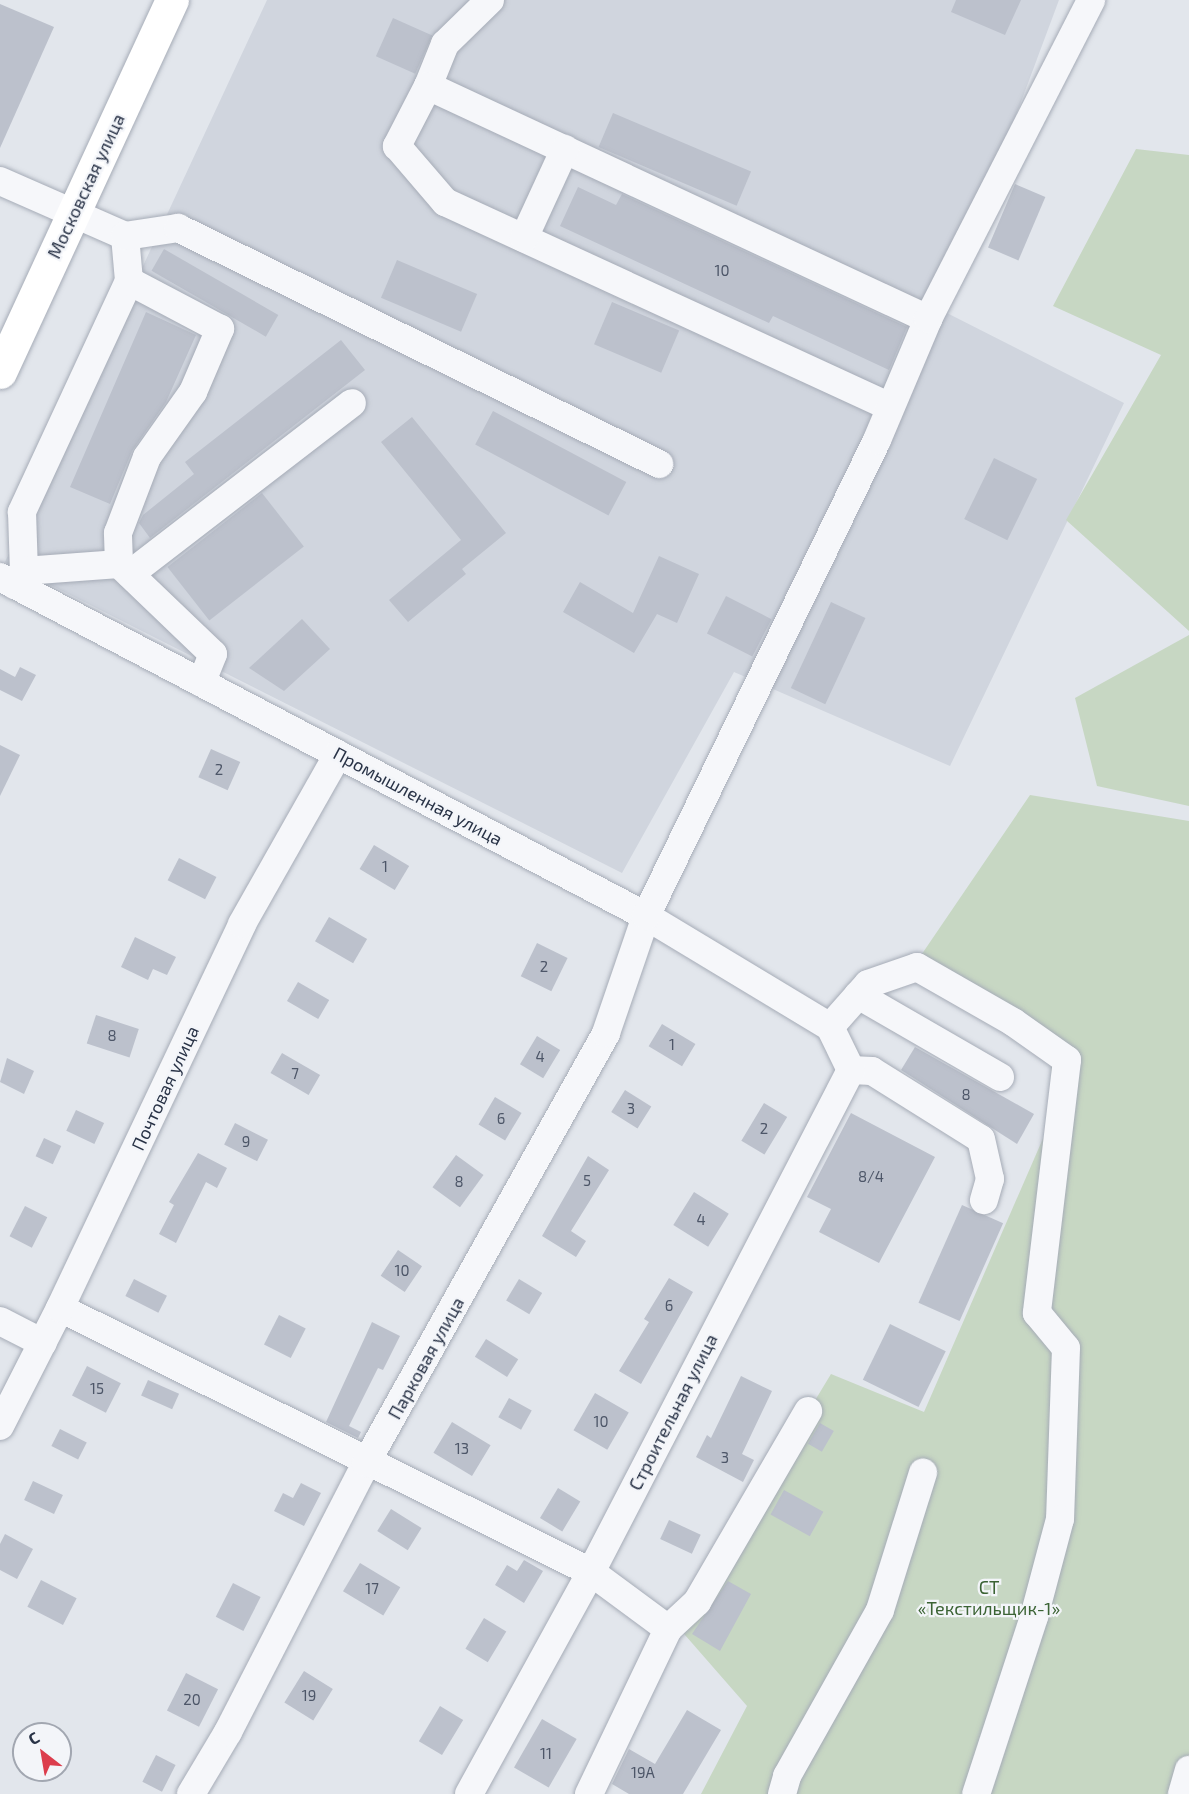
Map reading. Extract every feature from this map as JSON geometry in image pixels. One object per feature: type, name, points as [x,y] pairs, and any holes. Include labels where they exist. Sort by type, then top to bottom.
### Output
[{"type":"highway","name":"Московская улица","points":[[0,372],[172,0]]},
{"type":"street","points":[[490,0],[445,44],[428,86],[397,146],[445,202],[888,406]]},
{"type":"street","name":"Парковая улица","points":[[191,1794],[228,1732],[366,1463],[606,1034],[646,916],[877,440],[888,406],[928,319],[1091,0]]},
{"type":"street","points":[[428,86],[928,319]]},
{"type":"street","points":[[524,238],[565,150]]},
{"type":"street","points":[[0,181],[125,236],[178,228],[659,464]]},
{"type":"street","points":[[125,236],[129,281],[22,512],[13,578],[124,569],[352,403]]},
{"type":"street","points":[[129,281],[220,329],[193,392],[147,457],[118,533],[124,569],[213,654],[201,683]]},
{"type":"street","name":"Промышленная улица","points":[[13,578],[201,683],[646,916],[830,1027]]},
{"type":"street","name":"Почтовая улица","points":[[0,1426],[60,1308],[242,924],[338,754]]},
{"type":"street","points":[[976,1794],[1034,1617],[1060,1519],[1066,1348],[1037,1313],[1067,1060],[1013,1022],[917,967],[868,984],[830,1027],[851,1070],[873,1071],[981,1138],[990,1179],[984,1200]]},
{"type":"street","points":[[858,995],[1000,1077]]},
{"type":"street","name":"Строительная улица","points":[[469,1794],[591,1572],[851,1070]]},
{"type":"street","points":[[60,1308],[366,1463],[591,1572],[668,1629]]},
{"type":"street","points":[[0,1321],[43,1343]]},
{"type":"street","points":[[590,1794],[668,1629],[697,1602],[808,1411]]},
{"type":"street","points":[[782,1794],[787,1776],[880,1610],[923,1473]]},
{"type":"street","points":[[1182,1794],[1189,1770]]},
{"type":"shaded area","points":[[267,0],[1059,0],[943,311],[1124,403],[950,766],[734,672],[622,873],[5,562]]},
{"type":"green space","points":[[1136,149],[1189,155],[1189,631],[1066,520],[1161,355],[1053,306]]},
{"type":"green space","points":[[1189,635],[1189,806],[1097,786],[1075,698]]},
{"type":"green space","name":"СТ «Текстильщик-1»","points":[[1030,795],[1189,821],[1189,1794],[701,1794],[747,1706],[678,1627],[831,1374],[924,1412],[1051,1120],[1051,1055],[911,970]]},
{"type":"building","points":[[956,0],[1021,0],[1005,35],[951,12]]},
{"type":"building","points":[[0,4],[54,27],[0,148]]},
{"type":"building","points":[[393,18],[432,35],[415,74],[376,56]]},
{"type":"building","points":[[613,113],[751,172],[737,206],[599,147]]},
{"type":"building","points":[[1015,184],[1045,197],[1018,260],[988,248]]},
{"type":"building","points":[[578,187],[616,205],[622,194],[907,327],[889,370],[773,316],[769,323],[560,226]]},
{"type":"building","points":[[164,249],[278,315],[266,337],[152,271]]},
{"type":"building","points":[[397,260],[477,294],[461,332],[381,298]]},
{"type":"building","points":[[612,302],[679,331],[661,373],[594,344]]},
{"type":"building","points":[[146,312],[196,335],[166,402],[132,451],[110,504],[70,487]]},
{"type":"building","points":[[341,340],[365,370],[150,538],[139,523],[143,515],[194,474],[185,462]]},
{"type":"building","points":[[493,411],[626,482],[608,515],[475,445]]},
{"type":"building","points":[[412,417],[506,533],[462,569],[466,574],[408,622],[389,600],[461,540],[381,442]]},
{"type":"building","points":[[994,458],[1037,479],[1007,540],[964,519]]},
{"type":"building","points":[[262,493],[304,547],[209,620],[167,567]]},
{"type":"building","points":[[659,556],[699,574],[677,623],[657,614],[634,653],[563,612],[580,582],[633,613]]},
{"type":"building","points":[[726,596],[771,619],[752,657],[707,633]]},
{"type":"building","points":[[831,602],[865,618],[825,704],[791,688]]},
{"type":"building","points":[[302,619],[330,649],[284,691],[249,668]]},
{"type":"building","points":[[20,667],[36,675],[22,701],[0,690],[0,669],[15,677]]},
{"type":"building","points":[[0,745],[20,755],[0,796]]},
{"type":"building","points":[[211,749],[240,762],[228,790],[198,777]]},
{"type":"building","points":[[374,845],[409,866],[395,890],[360,869]]},
{"type":"building","points":[[179,858],[216,877],[205,899],[168,880]]},
{"type":"building","points":[[329,917],[367,939],[353,963],[315,941]]},
{"type":"building","points":[[135,937],[176,957],[167,975],[153,969],[148,980],[121,967]]},
{"type":"building","points":[[537,943],[568,958],[551,991],[521,976]]},
{"type":"building","points":[[298,982],[329,1000],[318,1019],[287,1001]]},
{"type":"building","points":[[96,1015],[139,1029],[130,1057],[87,1044]]},
{"type":"building","points":[[662,1024],[695,1044],[682,1066],[649,1046]]},
{"type":"building","points":[[537,1036],[560,1050],[543,1078],[520,1064]]},
{"type":"building","points":[[915,1047],[1034,1114],[1017,1144],[901,1070]]},
{"type":"building","points":[[282,1053],[320,1075],[309,1095],[270,1073]]},
{"type":"building","points":[[7,1058],[34,1071],[24,1094],[0,1082]]},
{"type":"building","points":[[625,1090],[651,1106],[638,1128],[611,1112]]},
{"type":"building","points":[[495,1097],[522,1113],[505,1140],[479,1124]]},
{"type":"building","points":[[764,1103],[787,1117],[764,1155],[741,1141]]},
{"type":"building","points":[[76,1110],[104,1123],[94,1144],[66,1131]]},
{"type":"building","points":[[851,1113],[935,1157],[879,1263],[819,1232],[831,1209],[807,1197]]},
{"type":"building","points":[[235,1123],[268,1140],[257,1161],[224,1144]]},
{"type":"building","points":[[44,1138],[61,1146],[53,1164],[36,1156]]},
{"type":"building","points":[[198,1153],[227,1168],[217,1188],[206,1182],[176,1243],[159,1234],[174,1205],[169,1202]]},
{"type":"building","points":[[456,1155],[484,1175],[460,1207],[432,1187]]},
{"type":"building","points":[[588,1156],[609,1170],[571,1231],[586,1241],[576,1257],[542,1236]]},
{"type":"building","points":[[694,1192],[729,1214],[708,1247],[673,1225]]},
{"type":"building","points":[[962,1205],[1003,1223],[960,1321],[918,1303]]},
{"type":"building","points":[[25,1206],[47,1217],[32,1248],[10,1236]]},
{"type":"building","points":[[398,1250],[422,1266],[405,1292],[381,1276]]},
{"type":"building","points":[[669,1278],[693,1292],[641,1384],[619,1371],[649,1322],[644,1319]]},
{"type":"building","points":[[134,1279],[167,1296],[158,1313],[125,1296]]},
{"type":"building","points":[[519,1279],[542,1293],[529,1314],[506,1300]]},
{"type":"building","points":[[279,1315],[306,1329],[291,1358],[264,1344]]},
{"type":"building","points":[[372,1322],[400,1336],[383,1370],[378,1368],[349,1426],[361,1432],[358,1438],[326,1422]]},
{"type":"building","points":[[890,1324],[946,1351],[919,1407],[863,1380]]},
{"type":"building","points":[[486,1339],[518,1359],[507,1377],[475,1357]]},
{"type":"building","points":[[87,1366],[121,1383],[106,1413],[72,1395]]},
{"type":"building","points":[[741,1376],[772,1391],[742,1454],[754,1460],[743,1482],[696,1457],[707,1435],[711,1438]]},
{"type":"building","points":[[148,1380],[179,1394],[172,1409],[141,1396]]},
{"type":"building","points":[[595,1393],[629,1412],[607,1450],[574,1430]]},
{"type":"building","points":[[509,1398],[532,1411],[521,1430],[498,1417]]},
{"type":"building","points":[[452,1422],[491,1445],[472,1476],[433,1453]]},
{"type":"building","points":[[820,1423],[834,1431],[822,1452],[808,1444]]},
{"type":"building","points":[[60,1429],[87,1443],[78,1460],[51,1446]]},
{"type":"building","points":[[33,1481],[63,1495],[54,1514],[24,1500]]},
{"type":"building","points":[[301,1483],[321,1493],[304,1526],[274,1511],[283,1493],[293,1498]]},
{"type":"building","points":[[558,1488],[580,1501],[562,1531],[540,1518]]},
{"type":"building","points":[[784,1490],[823,1512],[810,1536],[770,1514]]},
{"type":"building","points":[[391,1509],[422,1528],[408,1550],[377,1531]]},
{"type":"building","points":[[669,1520],[701,1535],[692,1554],[660,1539]]},
{"type":"building","points":[[5,1534],[33,1549],[17,1579],[0,1570],[0,1544]]},
{"type":"building","points":[[524,1560],[543,1571],[524,1603],[495,1585],[507,1565],[517,1571]]},
{"type":"building","points":[[360,1563],[400,1587],[383,1615],[343,1591]]},
{"type":"building","points":[[41,1580],[77,1598],[63,1625],[27,1607]]},
{"type":"building","points":[[728,1581],[751,1594],[720,1651],[692,1634]]},
{"type":"building","points":[[233,1583],[261,1597],[243,1631],[216,1617]]},
{"type":"building","points":[[484,1618],[506,1631],[488,1662],[465,1649]]},
{"type":"building","points":[[304,1671],[333,1689],[313,1720],[284,1702]]},
{"type":"building","points":[[186,1673],[218,1689],[199,1727],[167,1710]]},
{"type":"building","points":[[440,1706],[463,1720],[442,1755],[419,1741]]},
{"type":"building","points":[[687,1710],[721,1730],[683,1794],[629,1794],[612,1784],[629,1749],[655,1764]]},
{"type":"building","points":[[542,1719],[577,1739],[549,1787],[514,1767]]},
{"type":"building","points":[[156,1755],[176,1765],[162,1792],[142,1782]]}]
